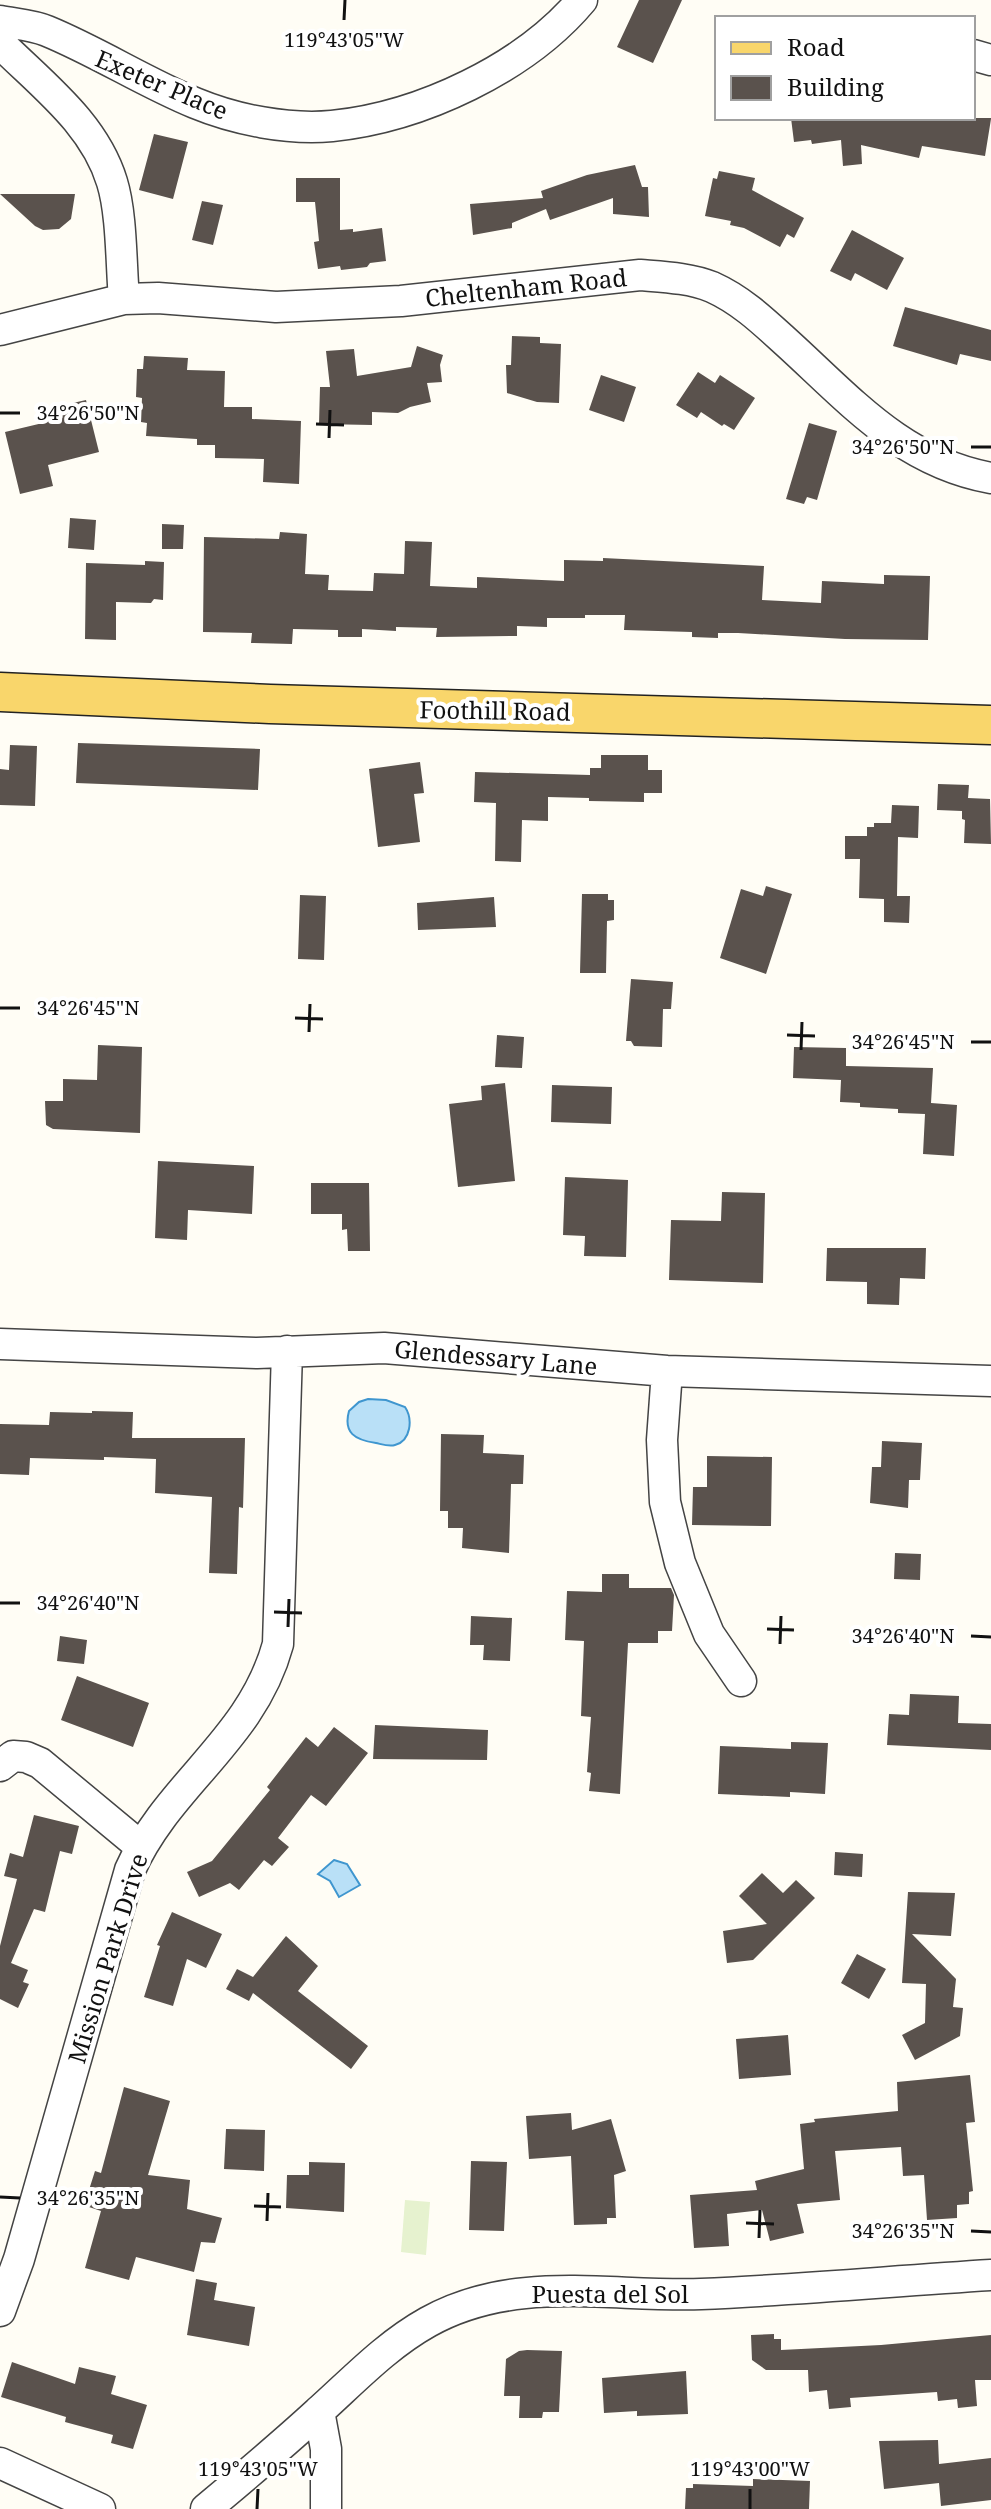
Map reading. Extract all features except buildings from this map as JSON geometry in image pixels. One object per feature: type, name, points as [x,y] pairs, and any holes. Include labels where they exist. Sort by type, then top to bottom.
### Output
[{"type":"main road","name":"Foothill Road","points":[[0,692],[270,704],[991,725]]},
{"type":"street","name":"Exeter Place","points":[[0,21],[45,30],[131,74],[234,116],[289,126],[330,126],[370,120],[432,101],[487,77],[563,23],[582,0]]},
{"type":"street","points":[[0,43],[75,117],[102,155],[116,199],[124,299]]},
{"type":"street","name":"Cheltenham Road","points":[[0,330],[124,299],[158,298],[291,306],[401,301],[640,275],[677,278],[711,287],[755,314],[885,431],[909,448],[935,463],[963,473],[991,478]]},
{"type":"street","name":"Glendessary Lane","points":[[0,1344],[257,1353],[384,1348],[667,1371],[991,1381]]},
{"type":"street","name":"Mission Park Drive","points":[[0,2311],[19,2259],[130,1870],[140,1846],[251,1708],[260,1694],[278,1644],[287,1351]]},
{"type":"street","points":[[667,1371],[662,1440],[665,1502],[680,1563],[709,1634],[741,1681]]},
{"type":"street","points":[[0,1766],[13,1756],[40,1763],[140,1846]]},
{"type":"street","name":"Puesta del Sol","points":[[206,2509],[407,2334],[468,2304],[507,2294],[547,2290],[701,2294],[991,2275]]},
{"type":"street","points":[[319,2411],[326,2449],[326,2509]]},
{"type":"street","points":[[0,2463],[100,2509]]},
{"type":"green space","points":[[405,2200],[430,2202],[426,2255],[401,2252]]},
{"type":"water","points":[[368,1399],[386,1400],[405,1407],[409,1429],[400,1443],[393,1446],[362,1440],[349,1430],[349,1411]]},
{"type":"water","points":[[334,1860],[347,1864],[360,1885],[339,1897],[330,1881],[318,1874]]}]
